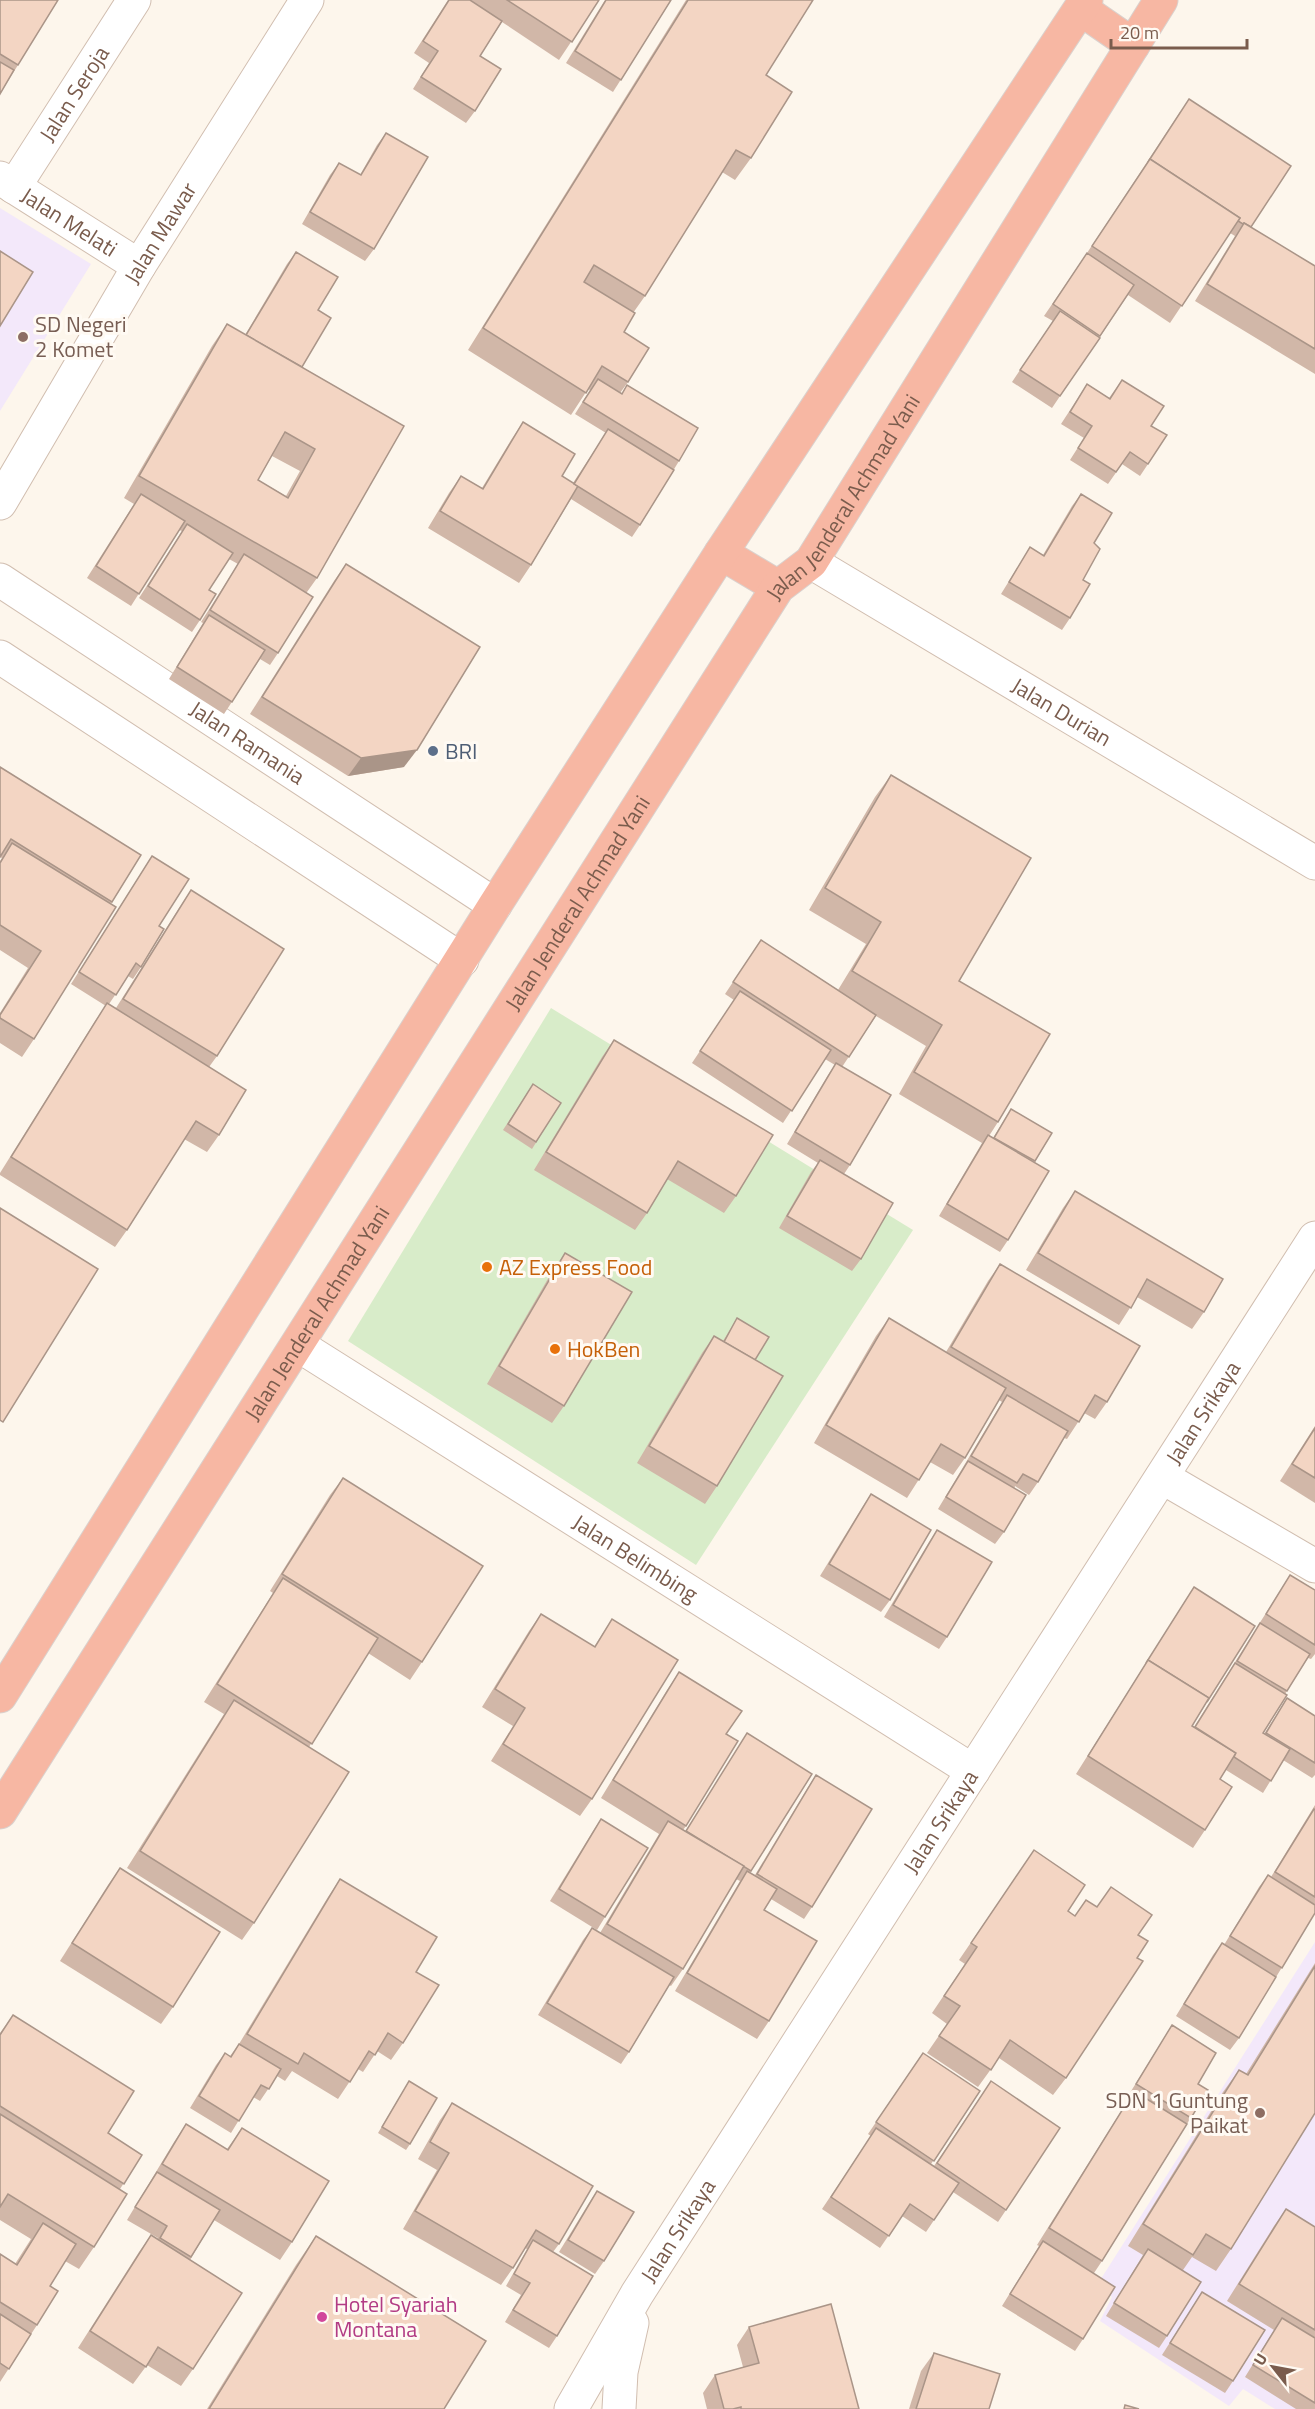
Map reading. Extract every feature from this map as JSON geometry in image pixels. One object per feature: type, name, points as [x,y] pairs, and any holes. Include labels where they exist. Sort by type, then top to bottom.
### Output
[{"type":"highway","name":"Jalan Jenderal Achmad Yani","points":[[0,1812],[777,587],[811,561],[1161,0]]},
{"type":"highway","points":[[0,1696],[495,905],[721,553],[1083,4],[1133,45]]},
{"type":"highway","points":[[721,553],[777,587]]},
{"type":"street","name":"Jalan Seroja","points":[[7,182],[134,0]]},
{"type":"street","name":"Jalan Mawar","points":[[0,503],[139,266],[307,0]]},
{"type":"street","name":"Jalan Melati","points":[[7,182],[139,266]]},
{"type":"street","name":"Jalan Durian","points":[[811,561],[1315,863]]},
{"type":"street","name":"Jalan Ramania","points":[[0,580],[495,905]]},
{"type":"street","points":[[0,657],[462,960]]},
{"type":"street","name":"Jalan Srikaya","points":[[571,2409],[637,2294],[1315,1238]]},
{"type":"street","name":"Jalan Belimbing","points":[[298,1345],[973,1771]]},
{"type":"street","points":[[1162,1477],[1315,1566]]},
{"type":"street","points":[[619,2409],[621,2372],[637,2294]]},
{"type":"shaded area","name":"SD Negeri 2 Komet","points":[[0,208],[91,264],[0,411]]},
{"type":"shaded area","name":"SDN 1 Guntung Paikat","points":[[1315,1942],[1315,2409],[1275,2409],[1243,2389],[1229,2406],[1100,2321],[1112,2297],[1097,2285]]},
{"type":"green space","points":[[551,1008],[913,1230],[696,1565],[348,1341]]},
{"type":"building","points":[[0,0],[58,0],[18,65],[0,54]]},
{"type":"building","points":[[449,0],[470,0],[502,21],[480,56],[501,69],[475,111],[421,77],[438,51],[423,41]]},
{"type":"building","points":[[507,0],[599,0],[572,42]]},
{"type":"building","points":[[606,0],[671,0],[621,80],[575,51]]},
{"type":"building","points":[[688,0],[813,0],[766,75],[792,92],[751,158],[736,150],[645,296],[594,265],[584,282],[635,313],[624,332],[649,348],[628,382],[602,366],[586,393],[483,328]]},
{"type":"building","points":[[0,62],[14,70],[0,94]]},
{"type":"building","points":[[1189,99],[1291,166],[1251,227],[1238,221],[1240,218],[1150,159],[1148,162]]},
{"type":"building","points":[[386,133],[428,157],[374,249],[310,212],[339,163],[361,175]]},
{"type":"building","points":[[1150,159],[1240,218],[1182,306],[1092,246]]},
{"type":"building","points":[[1244,223],[1315,266],[1315,349],[1207,284]]},
{"type":"building","points":[[0,251],[33,272],[0,326]]},
{"type":"building","points":[[296,252],[338,277],[318,310],[331,318],[302,367],[246,335]]},
{"type":"building","points":[[1087,253],[1134,285],[1100,336],[1053,304]]},
{"type":"building","points":[[1060,311],[1100,338],[1060,396],[1020,370]]},
{"type":"building","points":[[227,324],[404,426],[317,578],[139,476]],"holes":[[[285,432],[315,449],[288,498],[258,480]]]},
{"type":"building","points":[[598,379],[622,394],[627,385],[698,428],[679,461],[583,402]]},
{"type":"building","points":[[1122,380],[1164,406],[1151,426],[1167,435],[1148,464],[1130,452],[1116,472],[1078,448],[1092,426],[1070,412],[1087,384],[1110,399]]},
{"type":"building","points":[[523,422],[575,454],[562,476],[578,486],[531,565],[440,511],[461,476],[483,489]]},
{"type":"building","points":[[608,429],[674,470],[640,525],[574,484]]},
{"type":"building","points":[[141,494],[185,521],[139,594],[96,566]]},
{"type":"building","points":[[1081,494],[1112,513],[1094,543],[1100,549],[1083,580],[1090,584],[1070,618],[1009,582],[1030,547],[1044,556]]},
{"type":"building","points":[[187,524],[233,553],[209,590],[216,594],[200,620],[148,586]]},
{"type":"building","points":[[244,554],[313,597],[278,653],[210,610]]},
{"type":"building","points":[[346,564],[480,647],[417,750],[361,758],[262,697]]},
{"type":"building","points":[[209,615],[265,650],[232,702],[177,667]]},
{"type":"building","points":[[0,767],[141,855],[112,902],[11,839],[0,857]]},
{"type":"building","points":[[891,775],[1031,858],[959,981],[1050,1034],[998,1122],[914,1072],[942,1025],[852,971],[881,922],[825,888]]},
{"type":"building","points":[[12,843],[116,907],[34,1039],[0,1018],[41,951],[0,925],[0,863]]},
{"type":"building","points":[[152,856],[189,879],[159,926],[164,929],[141,967],[136,963],[116,995],[79,972]]},
{"type":"building","points":[[191,890],[284,949],[217,1056],[123,999]]},
{"type":"building","points":[[761,940],[876,1015],[849,1057],[733,982]]},
{"type":"building","points":[[740,991],[831,1050],[792,1111],[700,1051]]},
{"type":"building","points":[[107,1003],[246,1090],[219,1135],[196,1121],[127,1230],[11,1157]]},
{"type":"building","points":[[614,1040],[773,1135],[736,1196],[678,1161],[647,1213],[546,1152]]},
{"type":"building","points":[[836,1063],[891,1095],[850,1165],[795,1132]]},
{"type":"building","points":[[533,1084],[561,1103],[536,1142],[508,1124]]},
{"type":"building","points":[[1011,1109],[1052,1133],[1035,1161],[994,1138]]},
{"type":"building","points":[[988,1135],[1049,1171],[1008,1240],[947,1204]]},
{"type":"building","points":[[820,1160],[893,1203],[861,1259],[787,1216]]},
{"type":"building","points":[[1075,1191],[1223,1279],[1204,1312],[1147,1279],[1131,1308],[1038,1253]]},
{"type":"building","points":[[0,1208],[98,1269],[3,1422],[0,1420]]},
{"type":"building","points":[[565,1253],[632,1292],[564,1406],[499,1366]]},
{"type":"building","points":[[1000,1264],[1140,1346],[1107,1402],[1095,1395],[1079,1422],[951,1347]]},
{"type":"building","points":[[737,1318],[769,1337],[755,1360],[724,1342]]},
{"type":"building","points":[[889,1318],[1006,1388],[965,1458],[941,1444],[919,1480],[826,1425]]},
{"type":"building","points":[[714,1336],[783,1376],[717,1486],[649,1446]]},
{"type":"building","points":[[1007,1395],[1068,1431],[1038,1482],[1023,1474],[1017,1483],[971,1456]]},
{"type":"building","points":[[1315,1428],[1315,1478],[1292,1464]]},
{"type":"building","points":[[968,1461],[1026,1495],[1004,1532],[946,1497]]},
{"type":"building","points":[[343,1478],[483,1566],[422,1662],[282,1574]]},
{"type":"building","points":[[871,1494],[931,1530],[890,1600],[829,1564]]},
{"type":"building","points":[[937,1530],[992,1562],[947,1637],[893,1605]]},
{"type":"building","points":[[1290,1575],[1315,1590],[1315,1645],[1266,1614]]},
{"type":"building","points":[[283,1578],[378,1638],[312,1744],[217,1684]]},
{"type":"building","points":[[1194,1587],[1255,1626],[1207,1702],[1209,1698],[1148,1660],[1146,1663]]},
{"type":"building","points":[[541,1614],[595,1647],[612,1619],[678,1660],[592,1799],[503,1744],[525,1708],[495,1689]]},
{"type":"building","points":[[1260,1623],[1310,1654],[1287,1691],[1237,1661]]},
{"type":"building","points":[[1148,1660],[1209,1698],[1192,1726],[1236,1753],[1220,1779],[1232,1787],[1205,1830],[1088,1756]]},
{"type":"building","points":[[1235,1663],[1287,1695],[1263,1733],[1290,1749],[1271,1781],[1234,1757],[1236,1753],[1195,1727]]},
{"type":"building","points":[[679,1672],[742,1711],[726,1734],[738,1741],[686,1826],[613,1780]]},
{"type":"building","points":[[1287,1698],[1315,1716],[1315,1763],[1266,1733]]},
{"type":"building","points":[[234,1700],[349,1772],[254,1923],[140,1851]]},
{"type":"building","points":[[747,1733],[812,1774],[751,1871],[686,1831]]},
{"type":"building","points":[[816,1775],[872,1809],[812,1907],[757,1874]]},
{"type":"building","points":[[1315,1810],[1315,1897],[1275,1872]]},
{"type":"building","points":[[601,1819],[648,1848],[605,1917],[559,1889]]},
{"type":"building","points":[[668,1821],[744,1866],[683,1969],[607,1924]]},
{"type":"building","points":[[1034,1850],[1085,1885],[1068,1911],[1075,1916],[1086,1900],[1097,1907],[1111,1887],[1152,1915],[1138,1935],[1148,1941],[1137,1958],[1143,1961],[1066,2078],[1010,2040],[991,2070],[939,2036],[960,2006],[944,1996],[977,1947],[971,1943]]},
{"type":"building","points":[[120,1868],[220,1932],[173,2007],[72,1943]]},
{"type":"building","points":[[747,1871],[777,1889],[764,1910],[817,1941],[769,2021],[687,1973]]},
{"type":"building","points":[[1268,1875],[1315,1905],[1315,1913],[1282,1968],[1230,1936]]},
{"type":"building","points":[[340,1879],[437,1937],[416,1972],[439,1985],[403,2043],[388,2033],[375,2055],[369,2051],[350,2082],[304,2053],[298,2064],[247,2034]]},
{"type":"building","points":[[592,1928],[674,1977],[629,2052],[547,2003]]},
{"type":"building","points":[[1222,1943],[1276,1977],[1239,2038],[1184,2004]]},
{"type":"building","points":[[1315,1966],[1315,2113],[1231,2249],[1206,2234],[1193,2255],[1143,2224],[1239,2070],[1248,2075]]},
{"type":"building","points":[[13,2015],[134,2091],[108,2133],[142,2155],[124,2184],[0,2106],[0,2035]]},
{"type":"building","points":[[1172,2025],[1216,2053],[1198,2084],[1208,2090],[1191,2118],[1136,2084]]},
{"type":"building","points":[[239,2044],[281,2069],[269,2089],[261,2085],[239,2121],[199,2096],[225,2053],[231,2057]]},
{"type":"building","points":[[923,2053],[980,2091],[934,2161],[876,2122]]},
{"type":"building","points":[[409,2081],[437,2098],[410,2144],[382,2127]]},
{"type":"building","points":[[991,2081],[1060,2128],[1006,2210],[937,2163]]},
{"type":"building","points":[[1134,2091],[1187,2124],[1102,2261],[1049,2228]]},
{"type":"building","points":[[452,2103],[593,2186],[559,2244],[536,2230],[513,2268],[415,2211],[449,2153],[430,2142]]},
{"type":"building","points":[[0,2114],[127,2194],[94,2247],[8,2194],[0,2207]]},
{"type":"building","points":[[186,2124],[228,2150],[242,2128],[329,2181],[292,2242],[162,2164]]},
{"type":"building","points":[[876,2128],[959,2183],[934,2220],[910,2204],[889,2236],[831,2197]]},
{"type":"building","points":[[157,2172],[220,2210],[191,2257],[160,2238],[167,2226],[135,2207]]},
{"type":"building","points":[[597,2191],[634,2212],[604,2261],[568,2240]]},
{"type":"building","points":[[1286,2209],[1315,2227],[1315,2330],[1239,2284]]},
{"type":"building","points":[[43,2223],[76,2244],[50,2286],[58,2291],[37,2325],[0,2302],[0,2254],[17,2265]]},
{"type":"building","points":[[151,2235],[242,2293],[193,2369],[158,2347],[146,2367],[90,2331]]},
{"type":"building","name":"Hotel Syariah Montana","points":[[316,2236],[486,2341],[444,2409],[209,2409]]},
{"type":"building","points":[[533,2240],[593,2276],[557,2336],[513,2310],[530,2283],[514,2274]]},
{"type":"building","points":[[1043,2241],[1115,2287],[1083,2339],[1010,2294]]},
{"type":"building","points":[[1148,2249],[1201,2282],[1167,2336],[1114,2303]]},
{"type":"building","points":[[1202,2292],[1265,2330],[1233,2381],[1170,2343]]},
{"type":"building","points":[[831,2304],[859,2409],[741,2409],[741,2407],[724,2409],[715,2375],[759,2363],[749,2327]]},
{"type":"building","points":[[0,2314],[31,2334],[9,2369],[0,2363]]},
{"type":"building","points":[[1282,2318],[1315,2338],[1315,2403],[1253,2365]]},
{"type":"building","points":[[934,2353],[1000,2374],[989,2409],[916,2409]]},
{"type":"building","points":[[1125,2405],[1139,2409],[1124,2409]]},
{"type":"place","name":"SD Negeri 2 Komet","points":[[23,337]]},
{"type":"place","name":"BRI","points":[[433,751]]},
{"type":"place","name":"AZ Express Food","points":[[487,1267]]},
{"type":"place","name":"HokBen","points":[[555,1349]]},
{"type":"place","name":"SDN 1 Guntung Paikat","points":[[1260,2113]]},
{"type":"place","name":"Hotel Syariah Montana","points":[[322,2317]]}]
